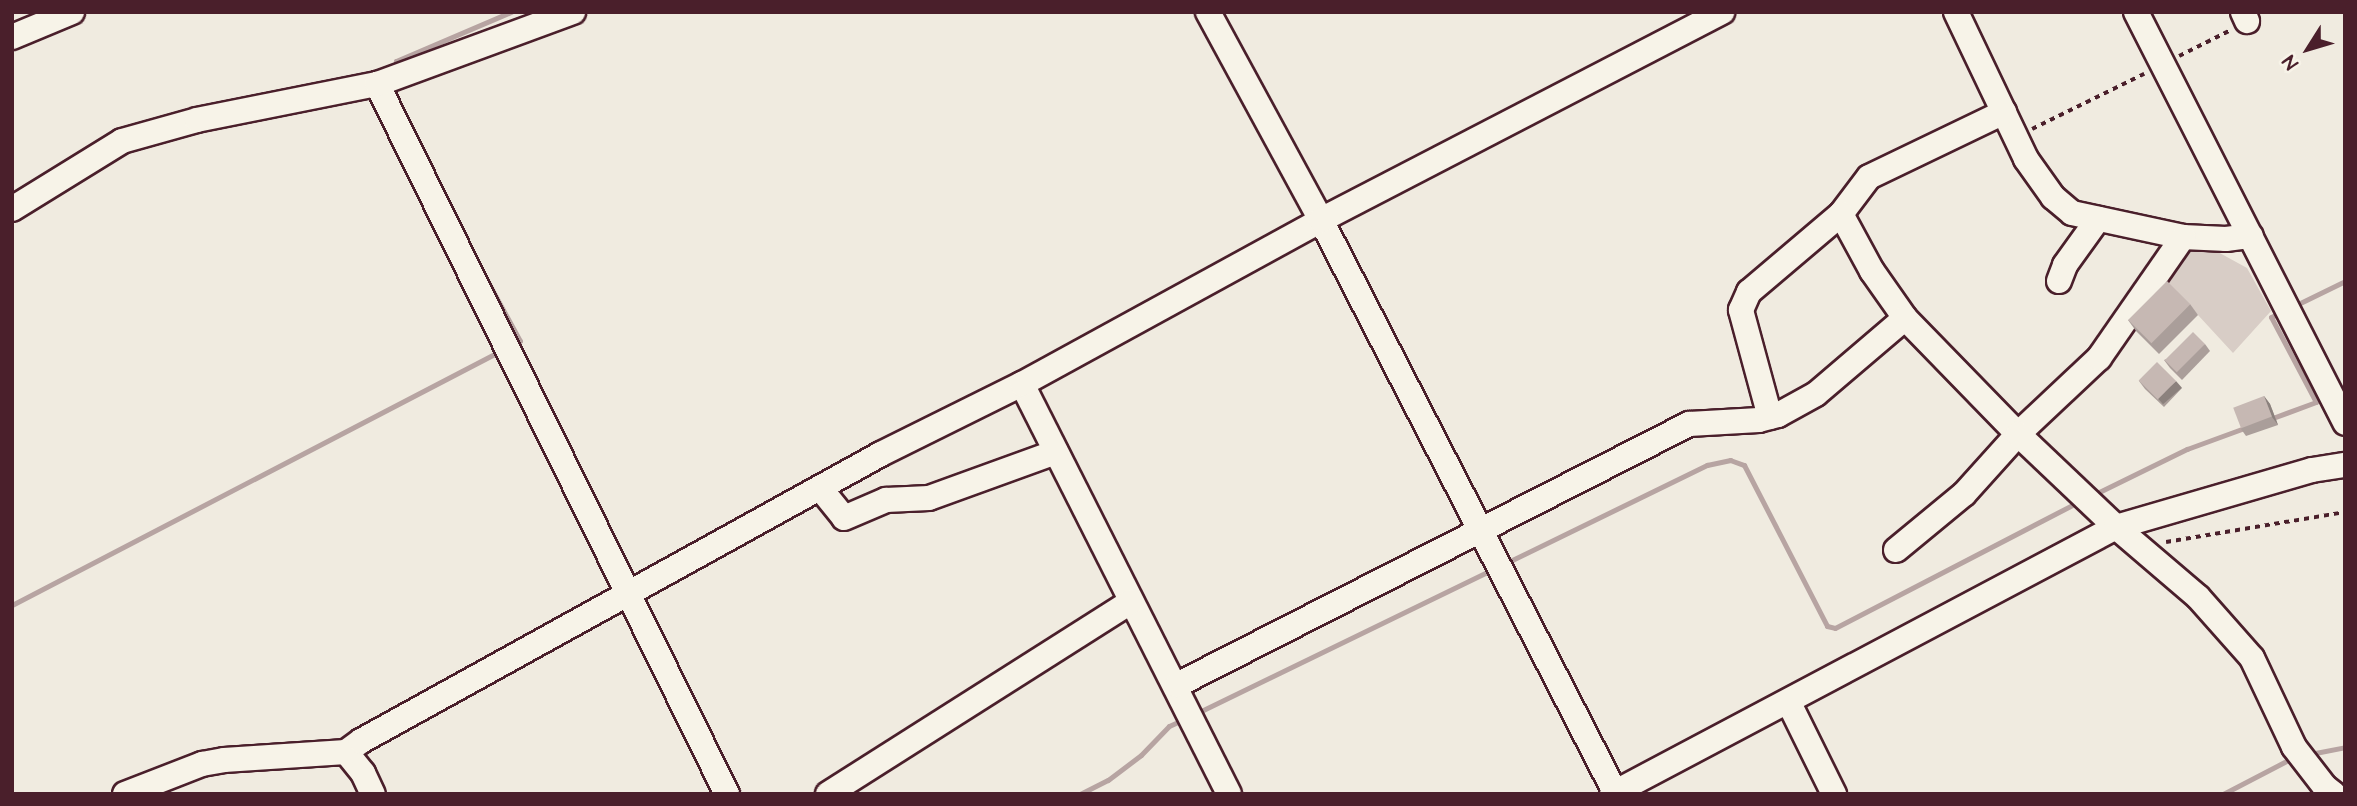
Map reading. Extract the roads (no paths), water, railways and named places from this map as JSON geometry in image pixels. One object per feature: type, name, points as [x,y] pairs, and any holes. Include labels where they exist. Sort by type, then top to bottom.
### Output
[{"type":"street","points":[[12,37],[72,12]]},
{"type":"street","points":[[12,209],[122,141],[197,120],[377,85],[573,12]]},
{"type":"street","points":[[1208,12],[1321,220],[1614,793],[2116,527],[2312,470],[2345,465]]},
{"type":"street","points":[[125,794],[202,764],[224,760],[346,752],[627,593],[820,488],[1022,384],[1321,220],[1723,12]]},
{"type":"street","points":[[1956,12],[2037,178],[2053,197],[2072,213],[2183,237],[2226,239],[2250,236]]},
{"type":"street","points":[[2136,12],[2345,423]]},
{"type":"street","points":[[377,85],[727,794]]},
{"type":"street","points":[[1770,417],[1741,310],[1749,292],[1841,214],[1869,177],[2004,112]]},
{"type":"street","points":[[1841,214],[1872,271],[1905,318],[2018,434],[2116,527],[2198,597],[2252,658],[2294,747],[2325,787],[2334,794]]},
{"type":"street","points":[[2059,281],[2064,265],[2098,219]]},
{"type":"street","points":[[1896,550],[1964,494],[2018,434],[2099,358],[2183,237]]},
{"type":"street","points":[[1177,685],[1689,424],[1770,417],[1816,394],[1905,318]]},
{"type":"street","points":[[1022,384],[1131,602],[1177,685],[1229,794]]},
{"type":"street","points":[[820,488],[844,518],[886,500],[929,498],[1056,453]]},
{"type":"street","points":[[828,794],[1131,602]]},
{"type":"street","points":[[1789,702],[1834,794]]},
{"type":"street","points":[[346,752],[363,774],[373,794]]},
{"type":"waterway","points":[[395,69],[396,61],[511,12]]},
{"type":"waterway","points":[[483,273],[520,341],[514,344]]},
{"type":"waterway","points":[[2294,306],[2345,281]]},
{"type":"waterway","points":[[2270,419],[2316,402],[2271,317],[2282,312]]},
{"type":"waterway","points":[[12,605],[502,350]]},
{"type":"waterway","points":[[2093,495],[2187,449],[2247,427]]},
{"type":"waterway","points":[[1506,563],[1707,465],[1730,460],[1744,465],[1827,626],[1835,628],[2078,502]]},
{"type":"waterway","points":[[1197,713],[1494,569]]},
{"type":"waterway","points":[[1080,794],[1108,780],[1141,755],[1169,726],[1185,719]]},
{"type":"waterway","points":[[2310,754],[2345,747]]},
{"type":"waterway","points":[[2223,794],[2294,757]]}]
